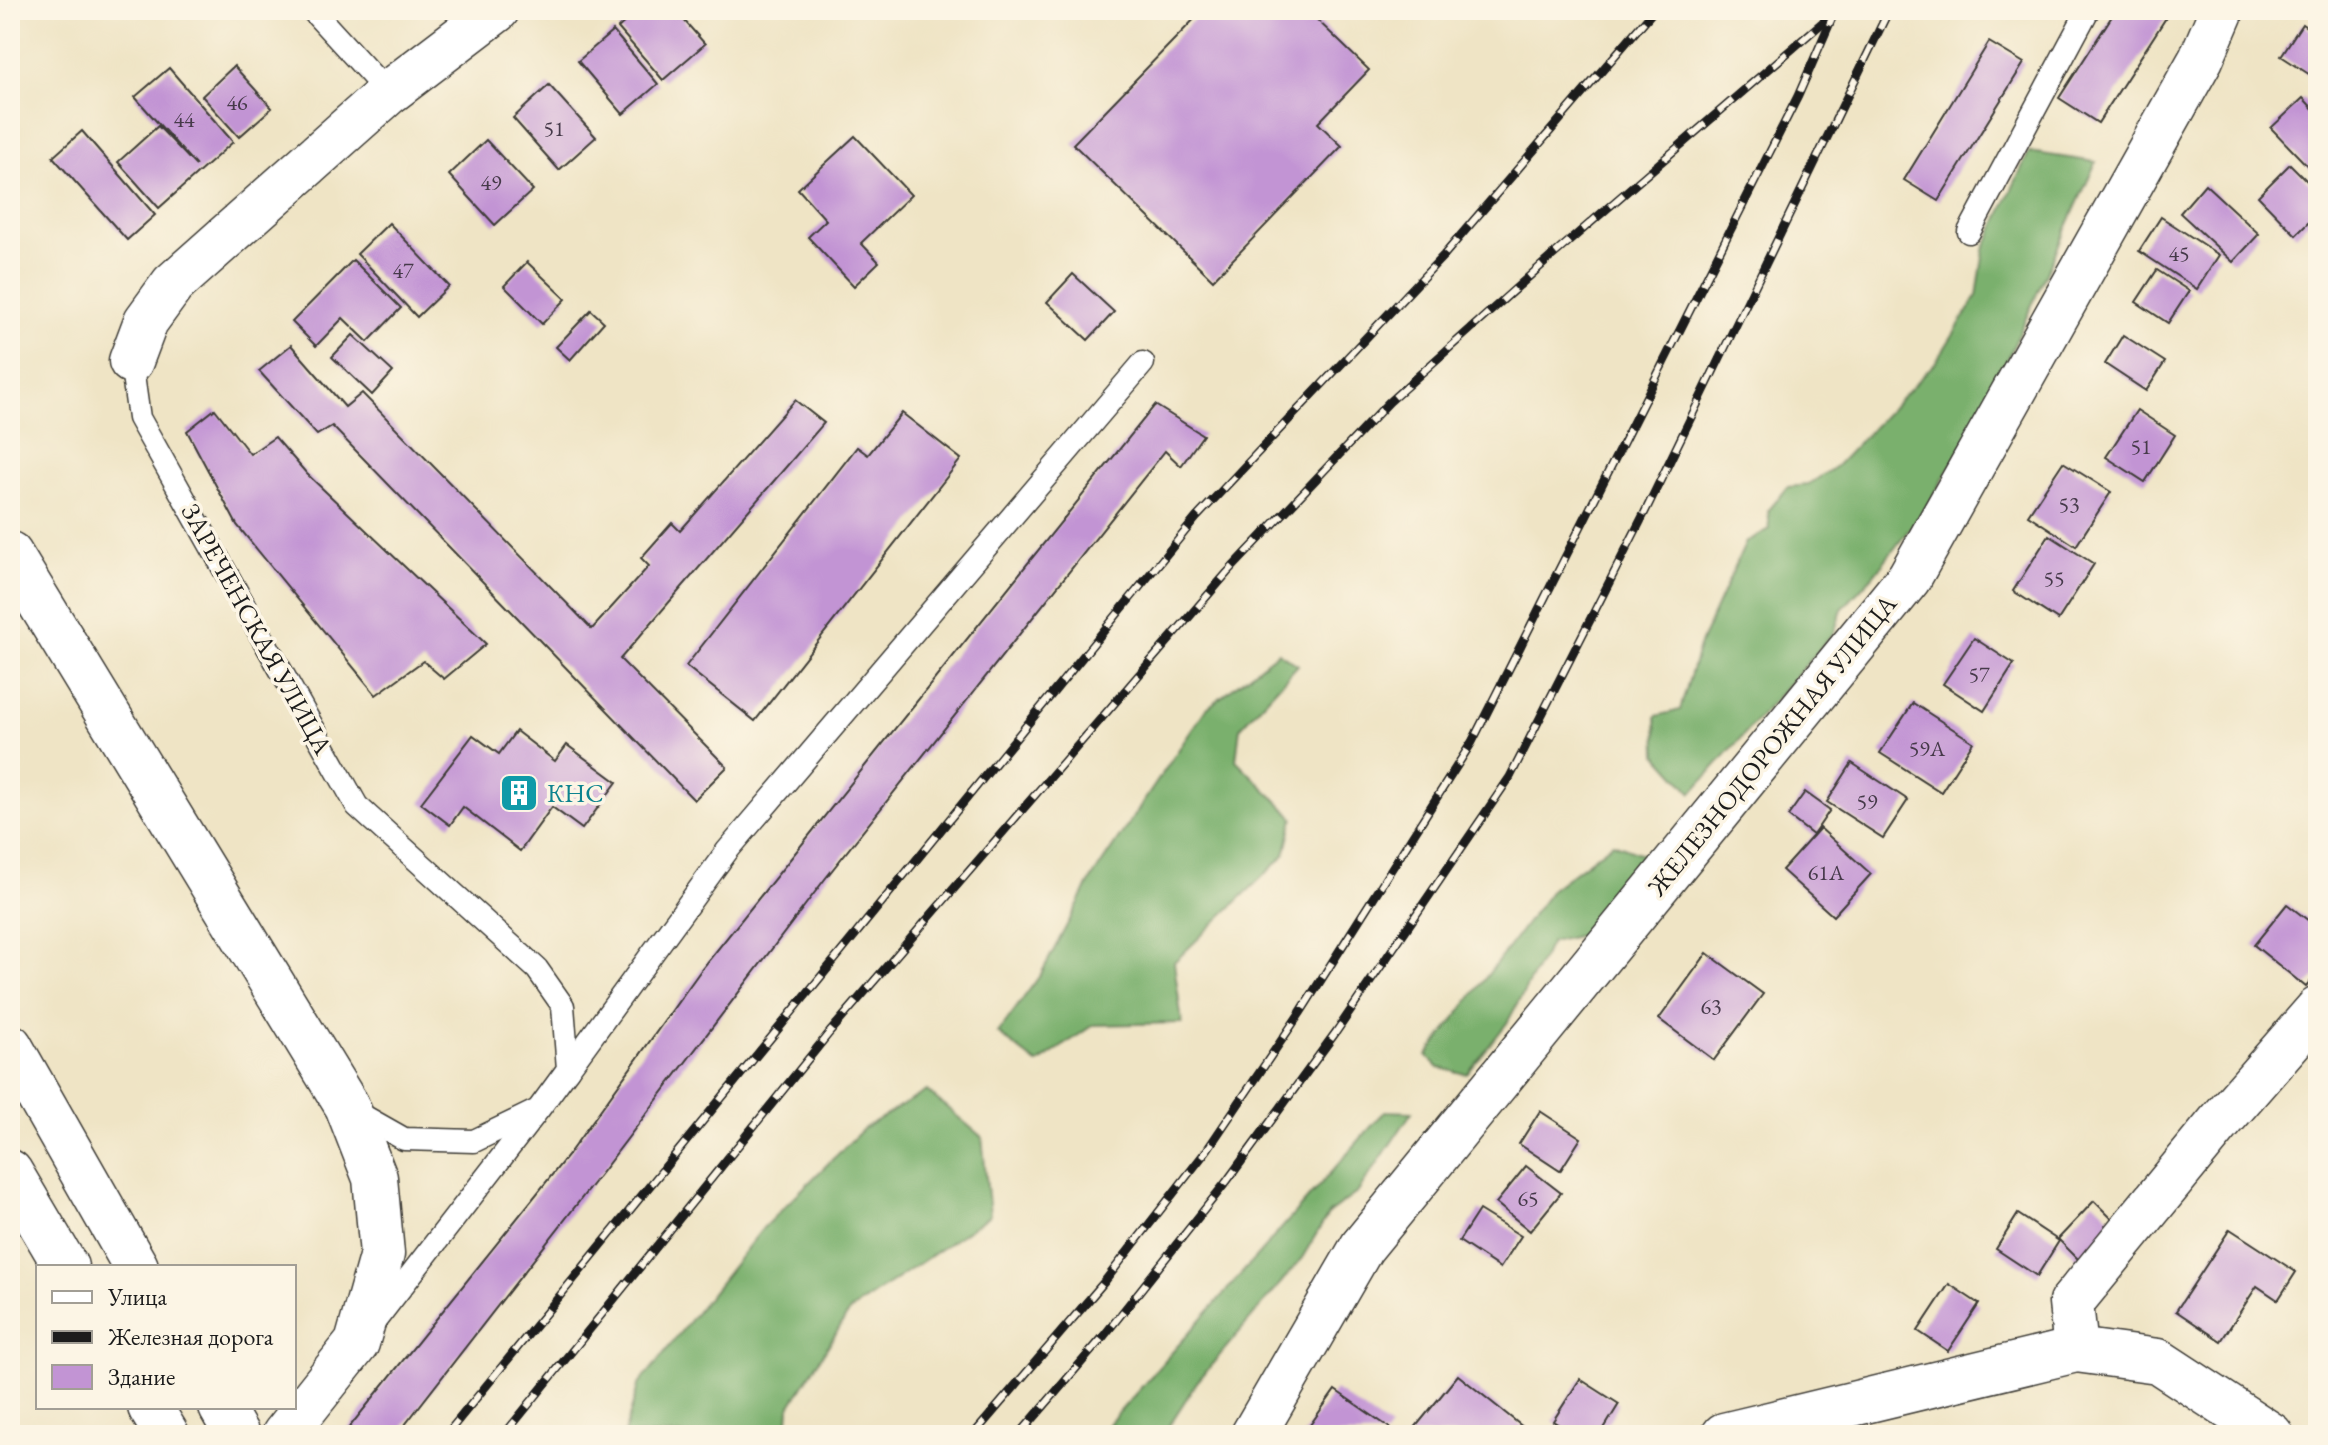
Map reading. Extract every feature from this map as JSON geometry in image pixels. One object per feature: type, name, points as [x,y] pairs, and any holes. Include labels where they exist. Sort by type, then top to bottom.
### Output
[{"type":"street","name":"ЗАРЕЧЕНСКАЯ УЛИЦА","points":[[131,361],[146,321],[173,284],[388,93],[497,10]]},
{"type":"street","name":"ЖЕЛЕЗНОДОРОЖНАЯ УЛИЦА","points":[[1253,1435],[1362,1247],[1909,578],[2201,59],[2222,10]]},
{"type":"street","points":[[10,554],[347,1106],[375,1178],[382,1254],[357,1343],[284,1435]]},
{"type":"street","points":[[2076,1350],[2071,1303],[2218,1124],[2318,1009]]},
{"type":"street","points":[[10,1046],[129,1255]]},
{"type":"street","points":[[10,1172],[65,1265]]},
{"type":"street","points":[[1724,1435],[2076,1350],[2158,1361],[2271,1435]]},
{"type":"street","points":[[151,1409],[167,1435]]},
{"type":"street","points":[[222,1409],[237,1435]]},
{"type":"lane","points":[[312,10],[388,93]]},
{"type":"lane","points":[[1969,232],[2088,10]]},
{"type":"lane","name":"ЗАРЕЧЕНСКАЯ УЛИЦА","points":[[131,361],[139,418],[357,806],[537,969],[563,1006],[568,1069]]},
{"type":"lane","points":[[357,1343],[538,1110],[727,851],[1143,363]]},
{"type":"lane","points":[[347,1106],[404,1139],[474,1141],[538,1110]]},
{"type":"green space","points":[[2029,152],[2096,162],[1992,394],[1929,504],[1873,576],[1842,609],[1834,633],[1692,793],[1657,754],[1656,716],[1680,710],[1699,646],[1746,542],[1770,529],[1768,511],[1788,487],[1808,485],[1836,466],[1936,362],[1977,296],[1984,250]]},
{"type":"green space","points":[[1278,652],[1298,665],[1240,728],[1236,760],[1294,818],[1285,855],[1174,962],[1182,1023],[1093,1025],[1037,1064],[998,1033],[1041,974],[1092,878],[1206,709]]},
{"type":"green space","points":[[1613,843],[1645,855],[1581,935],[1551,942],[1507,1023],[1467,1074],[1439,1068],[1427,1056],[1552,889]]},
{"type":"green space","points":[[927,1091],[982,1137],[990,1215],[850,1311],[789,1408],[787,1435],[624,1435],[638,1386],[763,1228],[864,1128]]},
{"type":"green space","points":[[1385,1111],[1412,1112],[1358,1192],[1329,1213],[1302,1258],[1197,1382],[1163,1435],[1099,1435]]},
{"type":"building","points":[[638,10],[675,10],[705,44],[663,80],[618,28]]},
{"type":"building","points":[[1203,10],[1307,10],[1369,70],[1318,123],[1342,146],[1213,280],[1073,144]]},
{"type":"building","points":[[2116,10],[2171,10],[2098,123],[2059,98]]},
{"type":"building","points":[[2302,24],[2318,35],[2318,80],[2281,56]]},
{"type":"building","points":[[613,31],[658,84],[623,114],[578,61]]},
{"type":"building","points":[[1989,42],[2024,63],[1938,201],[1904,180]]},
{"type":"building","points":[[234,66],[272,108],[239,137],[202,96]]},
{"type":"building","points":[[169,68],[233,142],[159,208],[118,162],[158,126],[196,166],[135,97]]},
{"type":"building","points":[[549,85],[596,137],[559,170],[513,118]]},
{"type":"building","points":[[2303,98],[2318,114],[2318,177],[2271,128]]},
{"type":"building","points":[[82,131],[155,215],[127,240],[53,157]]},
{"type":"building","points":[[855,136],[911,195],[861,243],[879,262],[854,286],[808,237],[826,220],[798,189]]},
{"type":"building","points":[[486,140],[533,190],[495,225],[449,175]]},
{"type":"building","points":[[2290,164],[2318,192],[2318,213],[2296,235],[2258,196]]},
{"type":"building","points":[[2205,184],[2259,234],[2233,262],[2180,213]]},
{"type":"building","points":[[2161,217],[2219,255],[2197,289],[2139,251]]},
{"type":"building","points":[[389,223],[449,286],[417,317],[357,254]]},
{"type":"building","points":[[353,260],[401,308],[368,342],[343,318],[316,346],[292,322]]},
{"type":"building","points":[[527,262],[566,299],[542,324],[504,286]]},
{"type":"building","points":[[2157,270],[2189,291],[2168,323],[2136,302]]},
{"type":"building","points":[[1073,274],[1114,312],[1088,340],[1047,302]]},
{"type":"building","points":[[591,310],[604,322],[570,360],[556,347]]},
{"type":"building","points":[[353,335],[393,372],[372,395],[332,357]]},
{"type":"building","points":[[2123,335],[2165,362],[2146,391],[2105,364]]},
{"type":"building","points":[[291,345],[345,407],[362,393],[592,629],[649,566],[641,558],[672,523],[680,531],[795,400],[824,423],[620,659],[727,767],[694,800],[332,426],[317,435],[259,371]]},
{"type":"building","points":[[1155,405],[1203,435],[1181,466],[1165,451],[825,879],[397,1435],[343,1435],[568,1155],[701,970]]},
{"type":"building","points":[[215,409],[250,454],[275,437],[307,474],[486,644],[444,679],[423,661],[376,695],[237,525],[187,431]]},
{"type":"building","points":[[2137,410],[2175,435],[2145,482],[2106,457]]},
{"type":"building","points":[[902,413],[961,459],[755,721],[686,666],[857,447],[868,455]]},
{"type":"building","points":[[2063,462],[2111,492],[2076,546],[2028,515]]},
{"type":"building","points":[[2049,535],[2094,564],[2058,620],[2013,591]]},
{"type":"building","points":[[1974,638],[2014,664],[1984,711],[1943,684]]},
{"type":"building","points":[[1913,703],[1973,742],[1941,792],[1880,753]]},
{"type":"building","name":"КНС","points":[[516,731],[555,761],[567,745],[617,782],[582,829],[552,807],[520,851],[463,807],[450,825],[421,803],[473,735],[499,754]]},
{"type":"building","points":[[1852,763],[1908,800],[1883,838],[1827,802]]},
{"type":"building","points":[[1805,792],[1830,810],[1813,835],[1788,816]]},
{"type":"building","points":[[1820,828],[1871,874],[1833,916],[1782,870]]},
{"type":"building","points":[[2287,904],[2318,928],[2318,973],[2306,987],[2254,945]]},
{"type":"building","points":[[1707,953],[1763,994],[1714,1060],[1659,1019]]},
{"type":"building","points":[[1540,1111],[1581,1138],[1560,1171],[1519,1144]]},
{"type":"building","points":[[1526,1166],[1561,1193],[1530,1231],[1496,1203]]},
{"type":"building","points":[[2094,1201],[2117,1224],[2080,1261],[2058,1239]]},
{"type":"building","points":[[1479,1210],[1521,1236],[1500,1268],[1459,1241]]},
{"type":"building","points":[[2018,1214],[2059,1241],[2037,1276],[1996,1249]]},
{"type":"building","points":[[2230,1229],[2296,1272],[2278,1300],[2257,1286],[2221,1341],[2176,1311]]},
{"type":"building","points":[[1949,1284],[1979,1304],[1948,1351],[1918,1331]]},
{"type":"building","points":[[1458,1375],[1524,1428],[1519,1435],[1409,1435]]},
{"type":"building","points":[[1580,1379],[1619,1404],[1600,1435],[1575,1435],[1553,1421]]},
{"type":"building","points":[[1335,1390],[1390,1428],[1385,1435],[1303,1435]]},
{"type":"railway","points":[[446,1435],[1196,518],[1444,255],[1654,10]]},
{"type":"railway","points":[[504,1435],[830,1032],[1227,573],[1389,402],[1552,256],[1837,10]]},
{"type":"railway","points":[[1019,1435],[1103,1337],[1227,1181],[1336,1032],[1510,777],[1644,514],[1889,10]]},
{"type":"railway","points":[[973,1435],[1105,1281],[1207,1150],[1300,1013],[1472,742],[1798,96],[1832,18]]},
{"type":"place","name":"КНС","points":[[519,793]]}]
